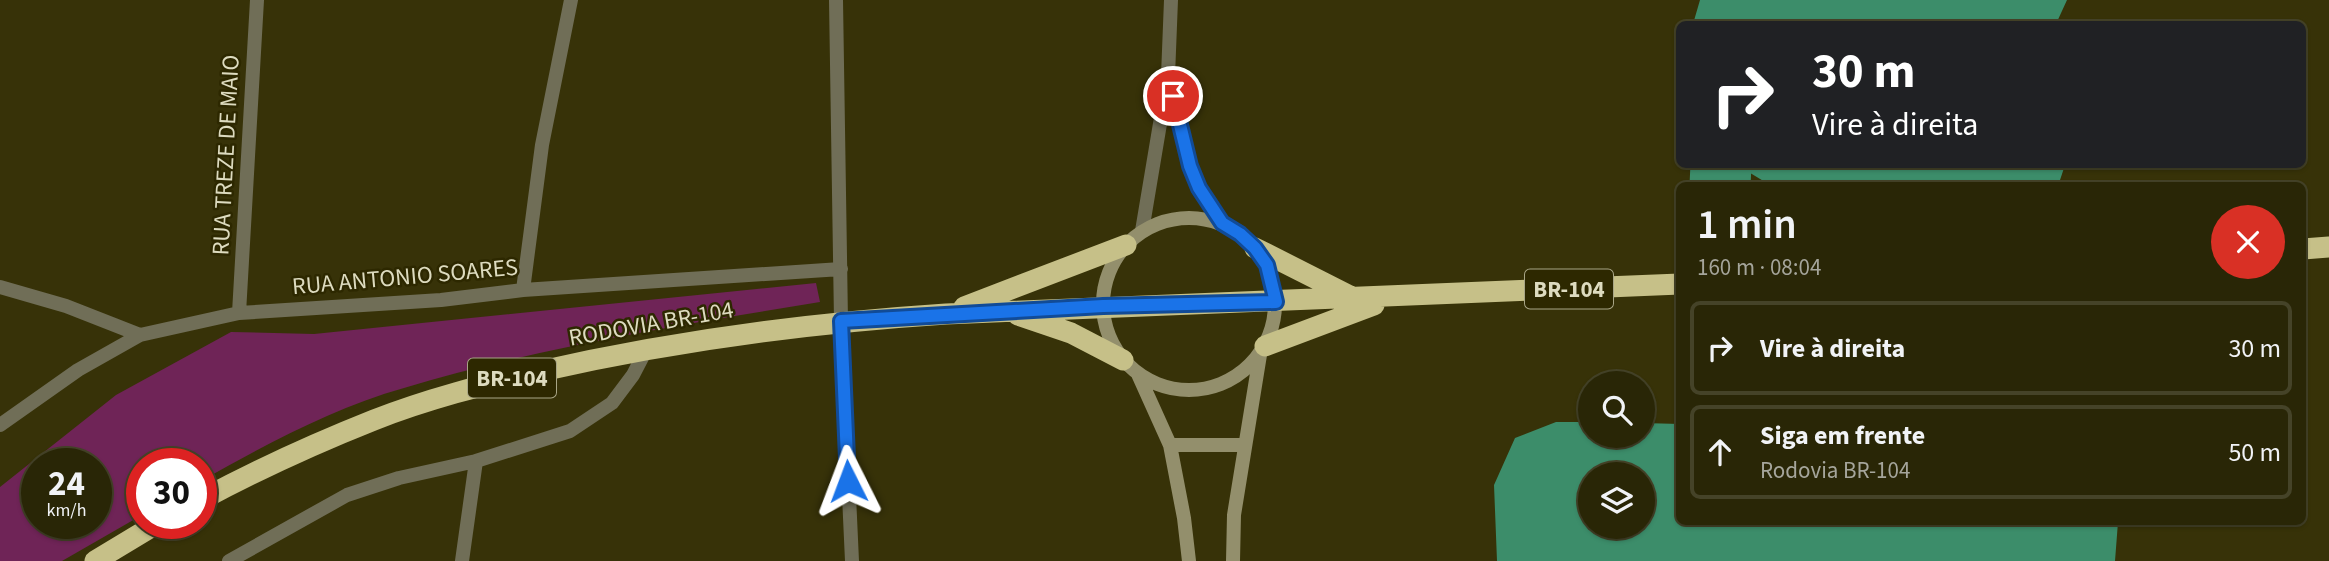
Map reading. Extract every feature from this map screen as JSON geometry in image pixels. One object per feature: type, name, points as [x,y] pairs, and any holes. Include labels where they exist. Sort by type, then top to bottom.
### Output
[{"type":"highway","points":[[946,314],[1134,238]]},
{"type":"highway","points":[[2306,249],[2329,247]]},
{"type":"highway","points":[[1255,248],[1356,299]]},
{"type":"highway","name":"BR-104","points":[[841,321],[1103,306],[1356,299],[1676,284]]},
{"type":"highway","points":[[1262,351],[1397,297]]},
{"type":"highway","points":[[1006,311],[1071,334],[1130,367]]},
{"type":"highway","name":"RODOVIA BR-104","points":[[217,491],[375,419],[507,380],[647,348],[841,321]]},
{"type":"highway","points":[[94,561],[131,539]]},
{"type":"street","name":"RUA TREZE DE MAIO","points":[[239,313],[257,0]]},
{"type":"street","points":[[523,290],[542,145],[571,0]]},
{"type":"street","points":[[836,0],[841,321],[852,561]]},
{"type":"street","points":[[1134,238],[1168,76],[1171,0]]},
{"type":"street","points":[[1168,76],[1190,166],[1199,188],[1222,223]]},
{"type":"street","points":[[1189,561],[1170,445],[1130,367],[1112,343],[1103,306],[1105,281],[1114,262],[1134,238],[1160,222],[1181,218],[1202,218],[1222,223],[1240,234],[1255,248],[1267,265],[1276,302],[1273,327],[1262,351],[1255,399],[1244,445],[1234,515],[1233,561]]},
{"type":"street","name":"RUA ANTONIO SOARES","points":[[0,425],[78,370],[140,335],[239,313],[441,300],[523,290],[841,269]]},
{"type":"street","points":[[0,286],[66,306],[140,335]]},
{"type":"street","points":[[229,561],[347,495],[398,478],[476,461],[570,430],[612,403],[633,375],[647,348]]},
{"type":"street","points":[[1130,367],[1167,387],[1197,390],[1218,386],[1237,377],[1262,351]]},
{"type":"street","points":[[1170,445],[1244,445]]},
{"type":"street","points":[[462,561],[476,461]]},
{"type":"shaded area","points":[[1700,0],[2067,0],[2057,21],[1694,21]]},
{"type":"shaded area","points":[[1742,168],[2064,168],[2059,182],[1765,182]]},
{"type":"shaded area","points":[[816,283],[820,302],[558,349],[455,373],[351,406],[275,441],[217,472],[217,448],[126,448],[126,524],[112,532],[112,448],[49,448],[116,395],[231,332],[314,334]]},
{"type":"shaded area","points":[[1556,422],[1578,422],[1578,448],[1655,448],[1655,423],[1676,424],[1676,525],[2118,525],[2115,561],[1497,561],[1494,485],[1515,438]]},
{"type":"shaded area","points":[[21,470],[21,539],[100,539],[62,561],[0,561],[0,487]]},
{"type":"waterway","points":[[1720,182],[1721,168]]},
{"type":"route","points":[[848,481],[841,321],[1103,306],[1276,302],[1267,265],[1255,248],[1240,234],[1222,223],[1199,188],[1190,166],[1173,96]]}]
